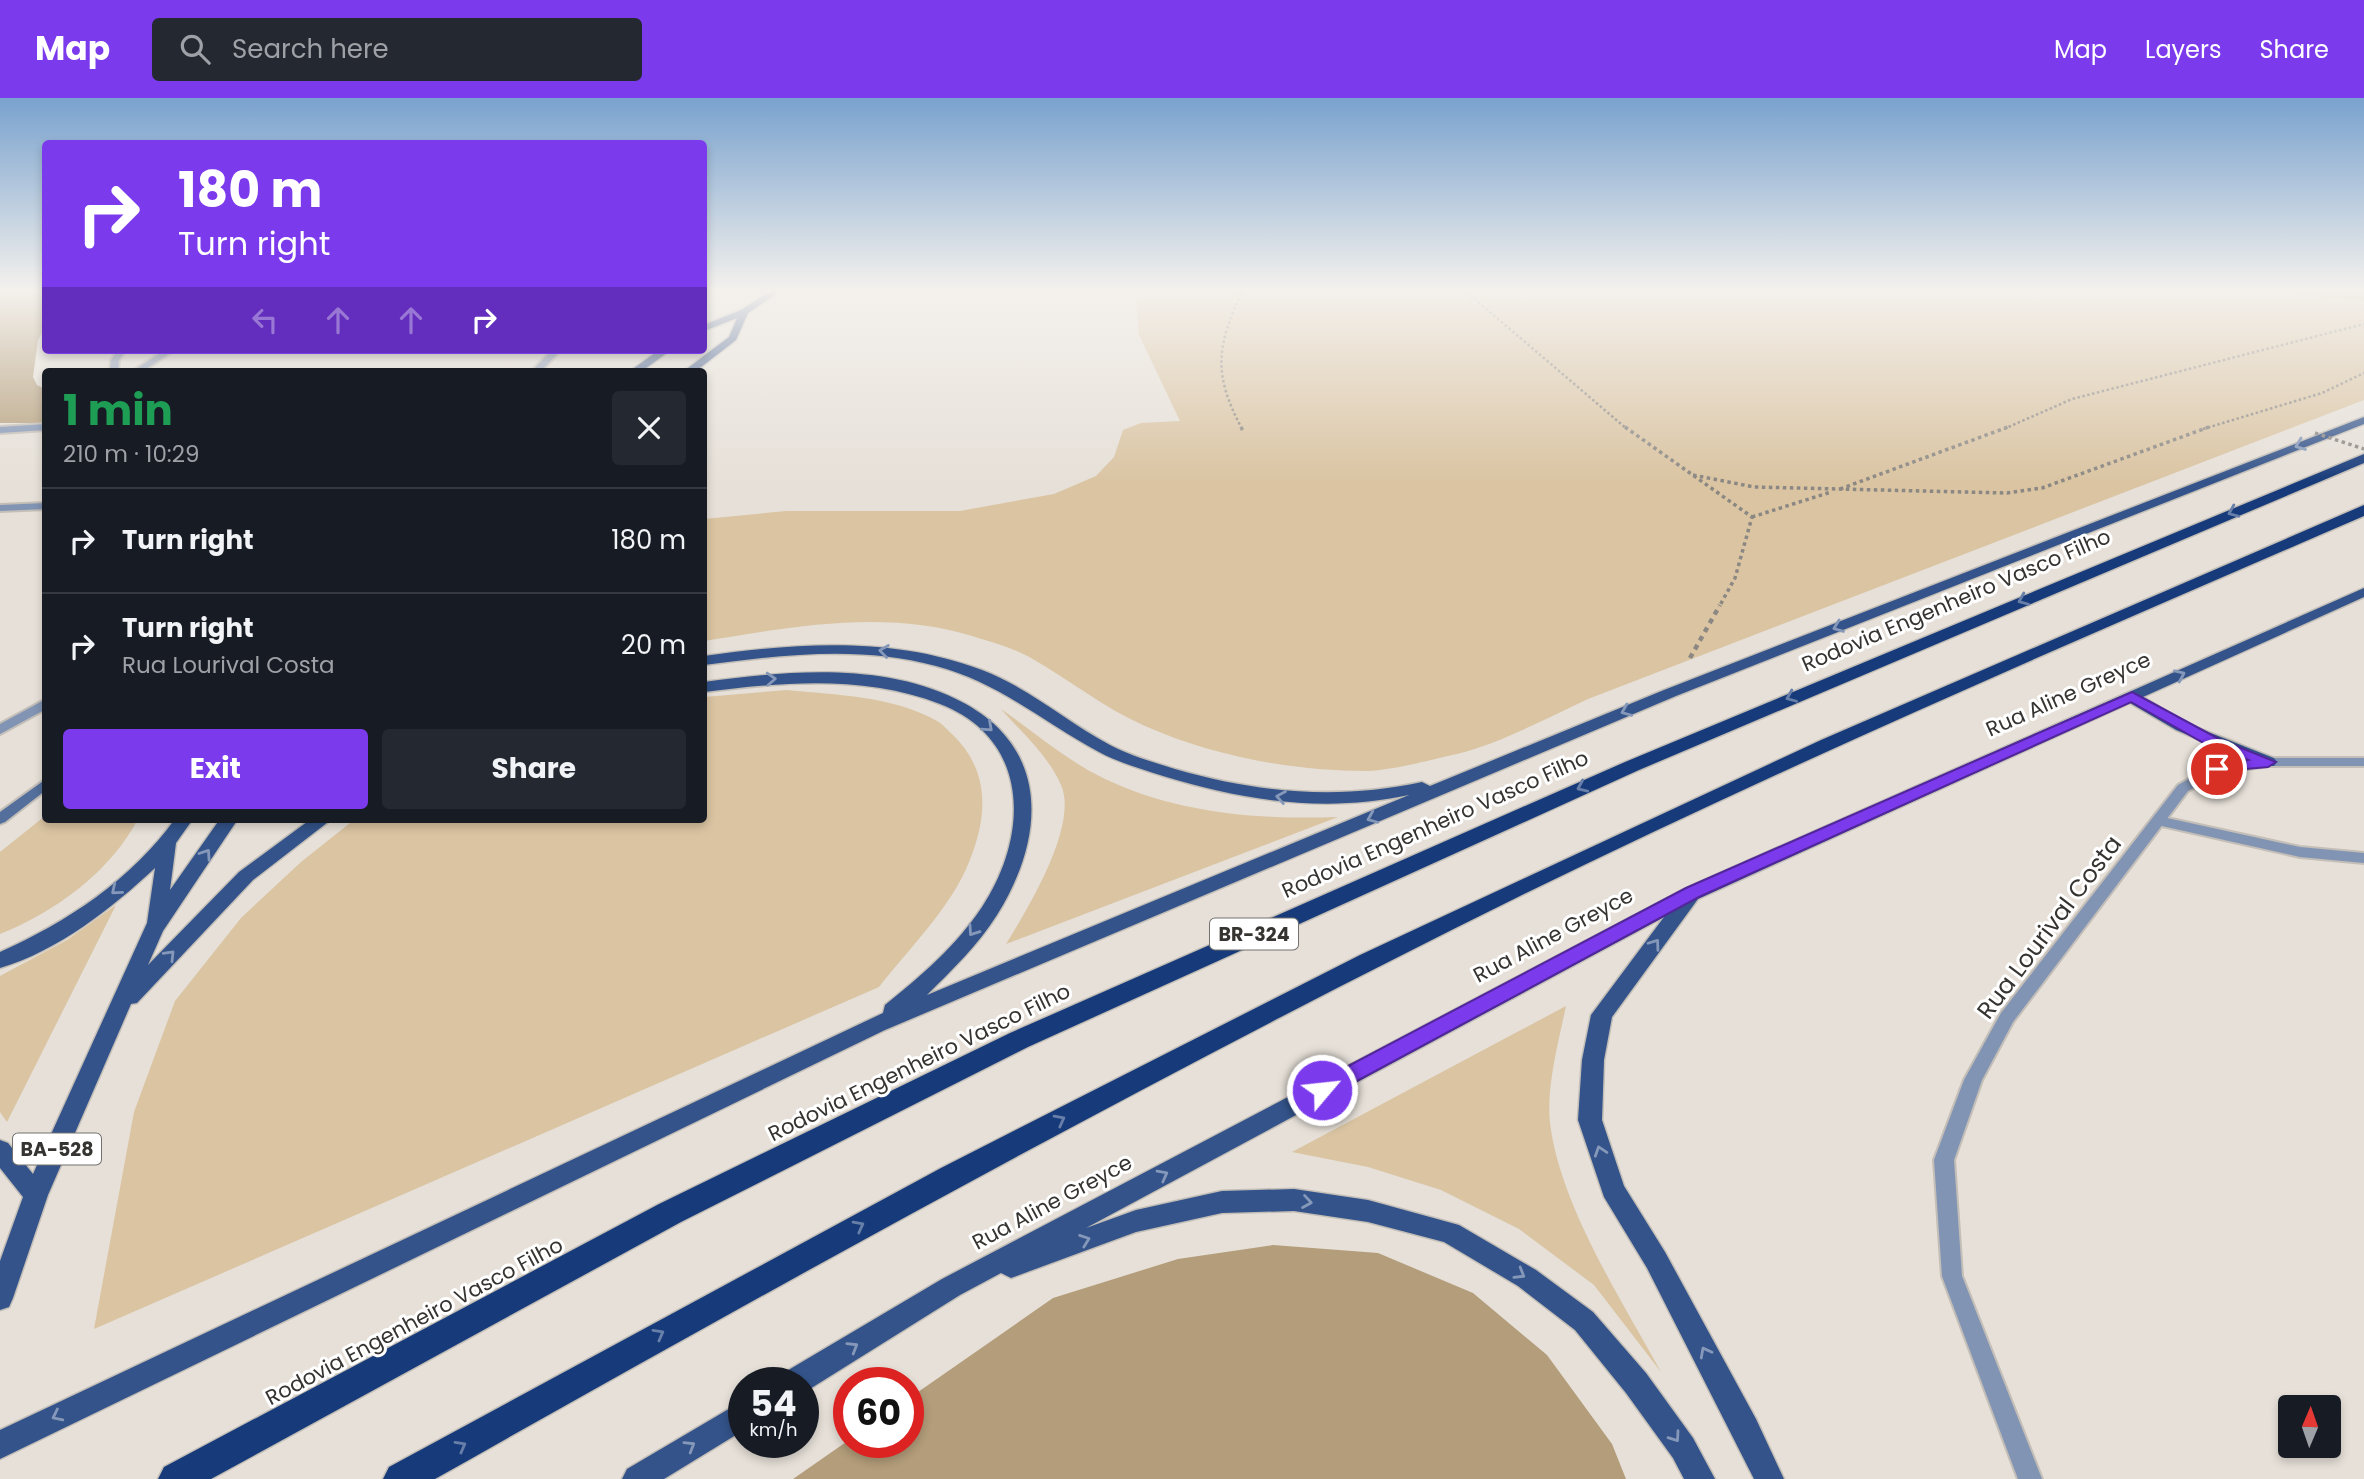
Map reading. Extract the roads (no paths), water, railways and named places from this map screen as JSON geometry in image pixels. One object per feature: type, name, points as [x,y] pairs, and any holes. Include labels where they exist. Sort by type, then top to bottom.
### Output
[{"type":"highway","name":"Rodovia Engenheiro Vasco Filho","points":[[176,1479],[670,1213],[1019,1040],[1632,766],[2364,458]]},
{"type":"highway","points":[[401,1479],[716,1302],[1103,1098],[1508,893],[1938,694],[2364,509]]},
{"type":"main road","points":[[693,368],[712,353]]},
{"type":"main road","points":[[639,368],[660,354]]},
{"type":"main road","points":[[0,1445],[877,1024],[1670,693],[2364,421]]},
{"type":"main road","name":"Rua Aline Greyce","points":[[819,1367],[951,1287],[1693,893],[2360,596]]},
{"type":"main road","points":[[707,660],[803,647],[839,646],[912,655],[999,683],[1105,750],[1185,778],[1295,800],[1345,800],[1396,794],[1492,768]]},
{"type":"main road","points":[[707,687],[807,677],[855,680],[897,687],[944,700],[977,717],[1010,751],[1019,772],[1024,798],[1021,836],[1002,890],[966,942],[918,991],[877,1024]]},
{"type":"main road","points":[[2132,696],[2164,718],[2214,743],[2268,762]]},
{"type":"main road","points":[[0,961],[67,927],[168,845],[182,823]]},
{"type":"main road","name":"BA-528","points":[[0,1298],[36,1195],[154,929],[226,823]]},
{"type":"main road","points":[[123,1004],[246,876],[318,823]]},
{"type":"main road","points":[[154,929],[168,845]]},
{"type":"main road","points":[[1693,893],[1602,1015],[1593,1060],[1590,1120],[1613,1190],[1656,1260],[1746,1429],[1769,1479]]},
{"type":"main road","points":[[0,1150],[36,1195]]},
{"type":"main road","points":[[951,1287],[1136,1221],[1222,1202],[1294,1200],[1368,1211],[1450,1233],[1527,1278],[1584,1321],[1636,1382],[1700,1479]]},
{"type":"main road","points":[[637,1479],[728,1424]]},
{"type":"street","points":[[142,368],[165,354]]},
{"type":"street","points":[[539,368],[553,354]]},
{"type":"street","points":[[0,430],[42,427]]},
{"type":"street","points":[[0,508],[42,506]]},
{"type":"street","points":[[0,730],[42,705]]},
{"type":"street","name":"Rua Lourival Costa","points":[[2029,1479],[1952,1276],[1944,1160],[1973,1080],[2007,1018],[2183,788],[2217,769],[2268,762],[2364,762]]},
{"type":"street","points":[[0,819],[42,786]]},
{"type":"street","points":[[2158,821],[2301,852],[2364,858]]}]
